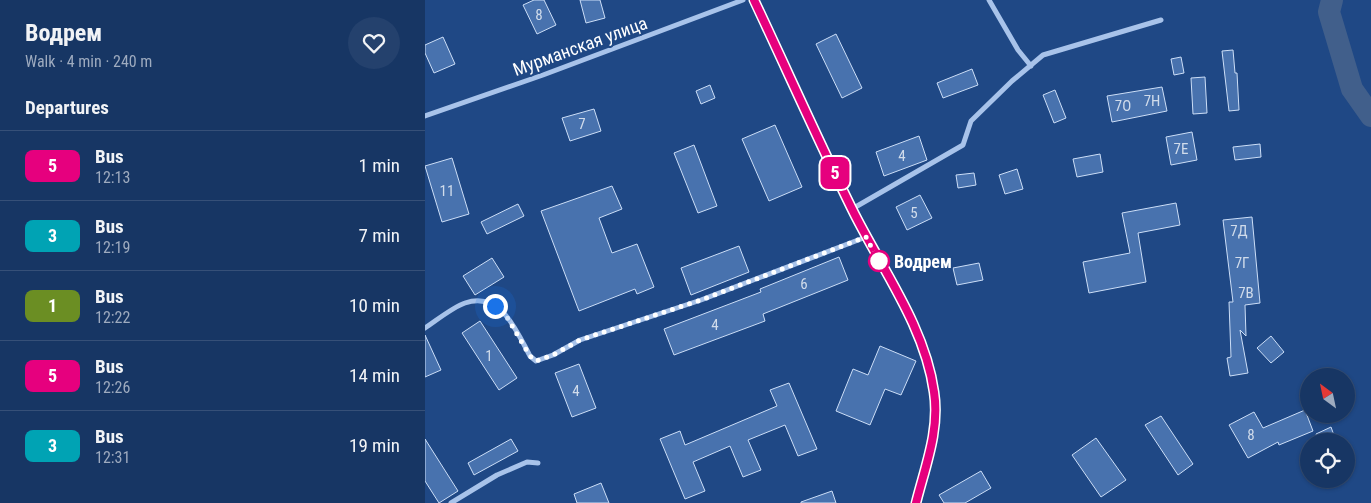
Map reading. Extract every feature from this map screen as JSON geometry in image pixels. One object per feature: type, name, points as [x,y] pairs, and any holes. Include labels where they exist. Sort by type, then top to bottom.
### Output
[{"type":"street","name":"Мурманская улица","points":[[425,116],[543,75],[743,0]]},
{"type":"street","points":[[754,0],[852,209],[907,312],[931,374],[936,410],[934,436],[916,503]]},
{"type":"street","points":[[989,0],[1018,50],[1031,66]]},
{"type":"street","points":[[852,209],[963,144],[971,121],[1012,81],[1043,55],[1161,20]]},
{"type":"street","points":[[425,328],[465,303],[486,300],[504,312],[530,356],[536,361],[553,355],[580,340],[701,300],[866,237]]},
{"type":"street","points":[[451,503],[497,475],[527,462],[538,463]]},
{"type":"building","points":[[534,0],[544,0],[556,25],[537,34],[523,5]]},
{"type":"building","points":[[580,0],[600,0],[605,18],[586,23]]},
{"type":"building","points":[[836,34],[862,88],[842,98],[816,44]]},
{"type":"building","points":[[443,37],[455,64],[434,73],[425,53],[425,45]]},
{"type":"building","points":[[1233,50],[1235,73],[1237,73],[1239,110],[1229,111],[1222,51]]},
{"type":"building","points":[[1181,57],[1184,73],[1174,75],[1171,59]]},
{"type":"building","points":[[972,69],[978,85],[943,98],[937,83]]},
{"type":"building","points":[[1205,77],[1207,113],[1193,114],[1191,78]]},
{"type":"building","points":[[710,85],[715,98],[701,104],[696,91]]},
{"type":"building","points":[[1162,87],[1167,111],[1112,122],[1107,96]]},
{"type":"building","points":[[1055,90],[1066,118],[1054,123],[1043,95]]},
{"type":"building","points":[[594,109],[601,131],[570,141],[562,118]]},
{"type":"building","points":[[775,125],[802,187],[769,201],[742,139]]},
{"type":"building","points":[[1192,132],[1197,160],[1171,165],[1166,137]]},
{"type":"building","points":[[919,136],[927,160],[884,176],[876,152]]},
{"type":"building","points":[[1260,144],[1261,157],[1235,160],[1233,147]]},
{"type":"building","points":[[694,145],[717,206],[698,213],[674,153]]},
{"type":"building","points":[[1100,154],[1103,172],[1077,177],[1073,159]]},
{"type":"building","points":[[452,158],[469,214],[442,222],[425,166]]},
{"type":"building","points":[[1017,169],[1023,189],[1005,194],[999,175]]},
{"type":"building","points":[[974,173],[976,185],[958,188],[956,175]]},
{"type":"building","points":[[612,186],[622,209],[599,218],[612,253],[637,244],[654,287],[637,294],[635,289],[579,311],[541,211]]},
{"type":"building","points":[[920,195],[932,218],[907,230],[896,207]]},
{"type":"building","points":[[1176,203],[1180,225],[1138,233],[1146,282],[1089,293],[1083,262],[1130,253],[1122,213]]},
{"type":"building","points":[[518,204],[524,216],[487,234],[481,222]]},
{"type":"building","points":[[1252,217],[1260,303],[1245,305],[1246,336],[1240,330],[1248,373],[1230,376],[1227,358],[1231,357],[1229,302],[1233,302],[1223,220]]},
{"type":"building","points":[[739,246],[749,272],[691,295],[681,268]]},
{"type":"building","points":[[839,257],[848,280],[763,314],[765,321],[674,355],[664,329],[761,292],[760,289]]},
{"type":"building","points":[[492,258],[504,277],[475,295],[463,276]]},
{"type":"building","points":[[979,263],[983,280],[957,285],[953,268]]},
{"type":"building","points":[[480,321],[517,378],[499,390],[462,333]]},
{"type":"building","points":[[425,335],[441,370],[425,377]]},
{"type":"building","points":[[1271,336],[1284,352],[1271,363],[1257,348]]},
{"type":"building","points":[[880,346],[916,361],[901,395],[885,389],[870,425],[836,411],[853,369],[868,375]]},
{"type":"building","points":[[579,364],[596,408],[572,417],[555,373]]},
{"type":"building","points":[[789,383],[817,449],[798,456],[785,425],[748,440],[761,470],[743,477],[730,446],[693,462],[705,491],[685,499],[660,439],[680,431],[685,445],[777,406],[770,390]]},
{"type":"building","points":[[1254,412],[1263,428],[1300,412],[1300,423],[1310,423],[1313,431],[1300,433],[1300,436],[1279,445],[1278,442],[1248,458],[1229,425]]},
{"type":"building","points":[[1161,416],[1193,464],[1178,475],[1145,425]]},
{"type":"building","points":[[1331,427],[1333,433],[1318,433]]},
{"type":"building","points":[[1096,438],[1126,480],[1101,497],[1072,455]]},
{"type":"building","points":[[425,439],[458,491],[439,503],[425,481]]},
{"type":"building","points":[[511,439],[518,451],[474,475],[468,463]]},
{"type":"building","points":[[981,471],[991,488],[965,503],[944,503],[939,495]]},
{"type":"building","points":[[601,483],[609,503],[577,503],[574,494]]},
{"type":"building","points":[[832,491],[836,503],[801,503],[801,502]]},
{"type":"waterway","points":[[1332,0],[1329,12],[1352,89],[1371,116]]},
{"type":"bus line","name":"5","points":[[754,0],[852,209],[907,312],[931,374],[936,410],[934,436],[916,503]]},
{"type":"place","name":"Водрем","points":[[879,261]]},
{"type":"route","points":[[495,306],[504,312],[530,356],[536,361],[553,355],[580,340],[701,300],[866,237],[882,267],[879,261]]}]
